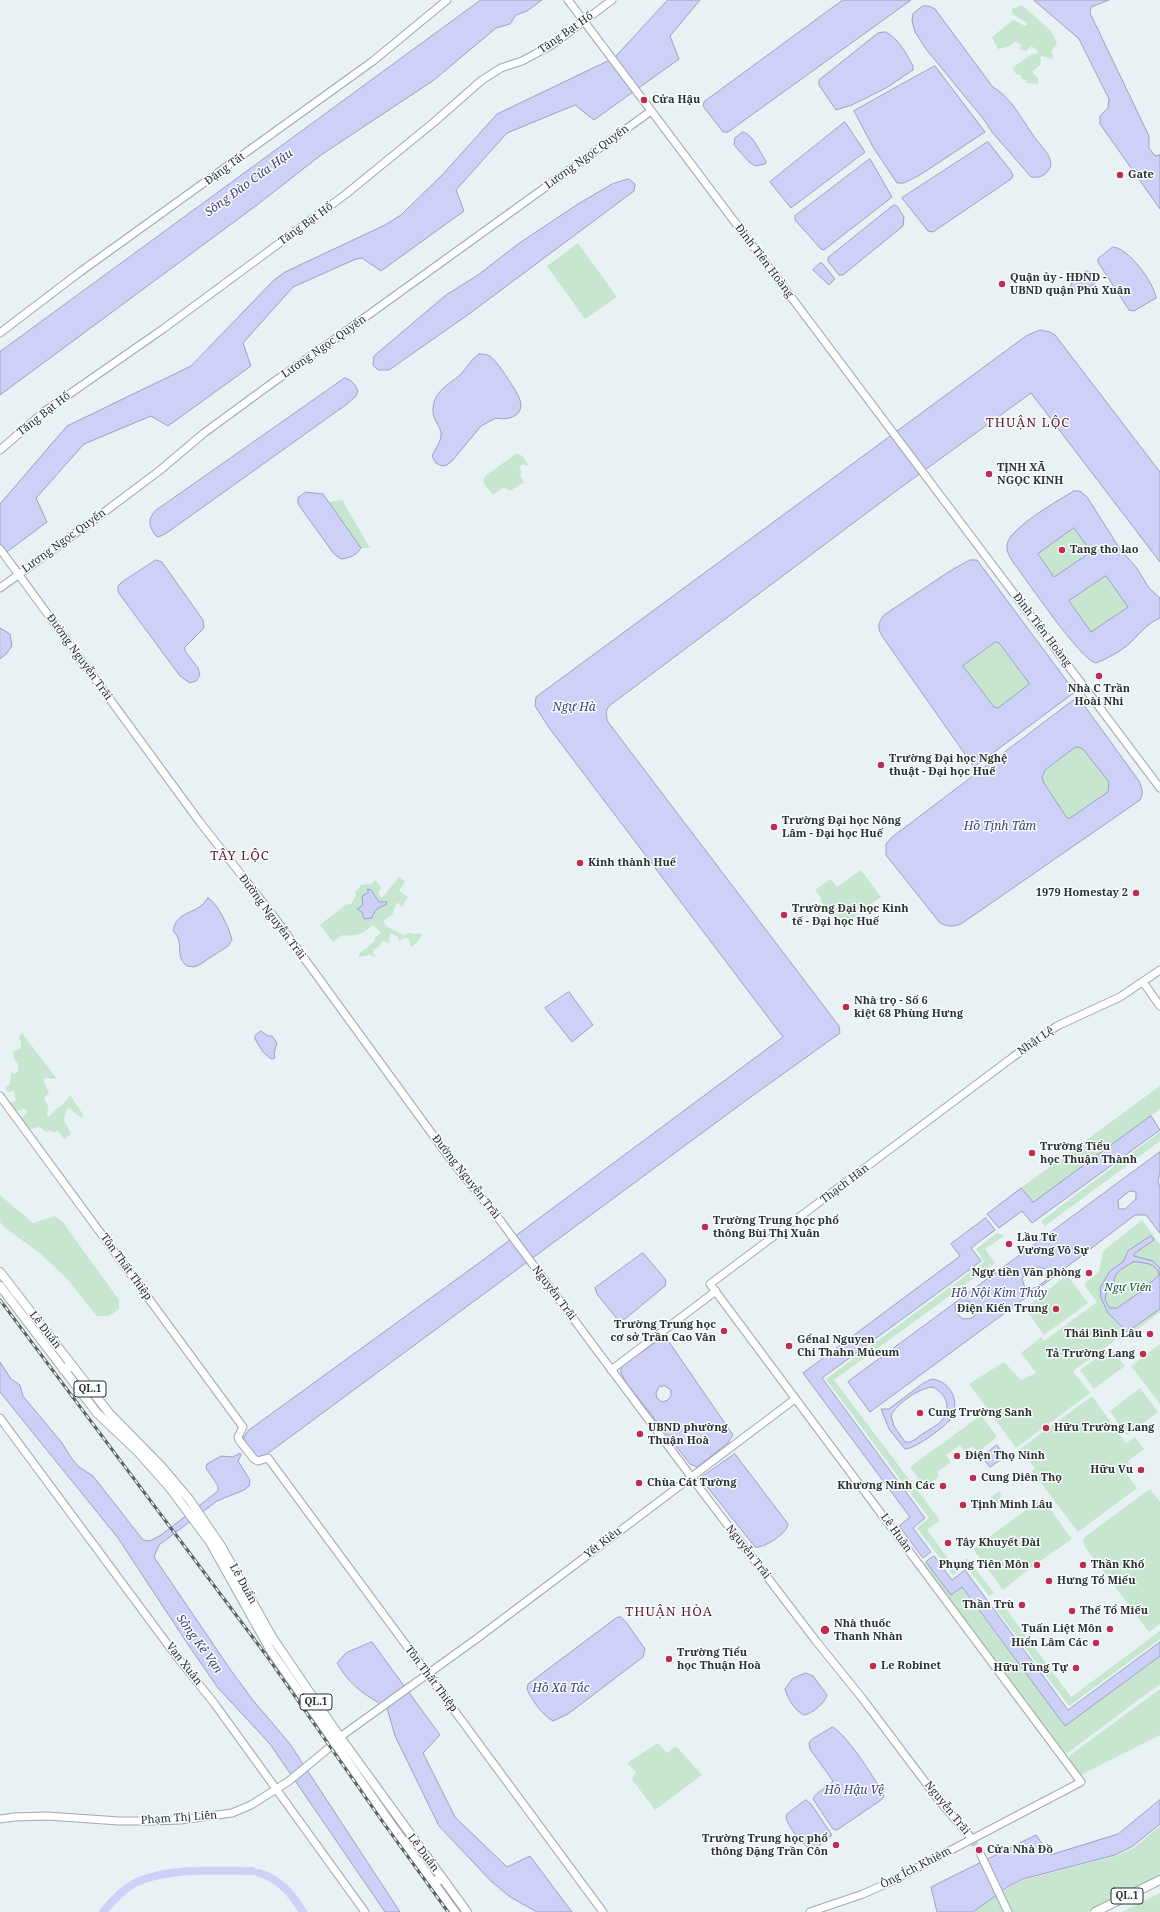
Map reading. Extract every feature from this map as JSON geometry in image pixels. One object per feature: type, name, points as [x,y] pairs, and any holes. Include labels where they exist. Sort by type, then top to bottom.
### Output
[{"type":"main road","name":"Lê Duẩn","points":[[0,1272],[68,1367],[97,1413],[138,1452],[170,1488],[210,1542],[269,1639],[337,1739],[372,1780],[438,1880],[455,1912]]},
{"type":"main road","name":"Lê Duẩn","points":[[0,1286],[68,1367],[109,1413],[161,1466],[189,1499],[221,1546],[269,1639]]},
{"type":"main road","name":"Lê Duẩn","points":[[438,1880],[466,1912]]},
{"type":"main road","name":"QL.1","points":[[1094,1912],[1160,1880]]},
{"type":"main road","name":"QL.1","points":[[1104,1912],[1160,1885]]},
{"type":"street","name":"Đặng Tất","points":[[0,333],[80,272],[373,61],[447,0]]},
{"type":"street","name":"Đinh Tiên Hoàng","points":[[568,0],[892,429],[1160,788]]},
{"type":"street","name":"Tăng Bạt Hổ","points":[[0,450],[46,411],[163,329],[346,194],[433,123],[482,80],[501,68],[522,61],[552,45],[612,0]]},
{"type":"street","name":"Lương Ngọc Quyến","points":[[0,588],[91,522],[251,398],[651,111]]},
{"type":"street","name":"Đường Nguyễn Trãi","points":[[4,554],[198,821],[265,905],[454,1164],[530,1260]]},
{"type":"street","name":"Nhật Lệ","points":[[920,1126],[1057,1026],[1120,997],[1160,970]]},
{"type":"street","points":[[1143,982],[1160,1006]]},
{"type":"street","name":"Tôn Thất Thiệp","points":[[0,1096],[243,1427],[238,1437],[239,1440],[254,1459],[258,1461],[268,1458],[603,1912]]},
{"type":"street","name":"Thạch Hãn","points":[[710,1284],[920,1126]]},
{"type":"street","name":"Nguyễn Trãi","points":[[530,1260],[691,1476],[901,1751],[972,1839]]},
{"type":"street","name":"Lê Huân","points":[[710,1284],[1081,1782]]},
{"type":"street","points":[[611,1370],[716,1292]]},
{"type":"street","name":"Yết Kiêu","points":[[337,1739],[411,1686],[795,1399]]},
{"type":"street","name":"Vạn Xuân","points":[[0,1418],[177,1657],[214,1703],[365,1912]]},
{"type":"street","name":"Phạm Thị Liên","points":[[0,1819],[47,1816],[124,1822],[186,1820],[232,1813],[251,1805],[289,1781],[310,1765],[337,1739]]},
{"type":"street","name":"Ông Ích Khiêm","points":[[810,1912],[869,1891],[1081,1782]]},
{"type":"street","points":[[981,1855],[1008,1912]]},
{"type":"green space","points":[[1022,5],[1051,31],[1057,43],[1052,51],[1053,59],[1041,56],[1040,65],[1033,71],[1033,74],[1038,78],[1038,84],[1026,83],[1026,80],[1022,79],[1021,75],[1016,74],[1012,68],[1031,55],[1038,53],[1037,50],[1031,46],[1026,51],[1020,49],[1021,44],[1015,42],[1007,47],[998,49],[992,37],[1013,20],[1025,26],[1028,24],[1012,13],[1012,9]]},
{"type":"green space","points":[[578,243],[617,297],[585,319],[547,266]]},
{"type":"green space","points":[[517,453],[524,458],[528,466],[523,464],[519,467],[522,473],[520,475],[524,482],[510,491],[504,487],[493,495],[483,482],[485,476]]},
{"type":"green space","points":[[342,500],[370,548],[361,548],[329,502]]},
{"type":"green space","points":[[1074,528],[1091,552],[1054,577],[1037,554]]},
{"type":"green space","points":[[1106,575],[1128,607],[1091,633],[1069,601]]},
{"type":"green space","points":[[997,642],[1029,683],[998,708],[994,707],[963,666]]},
{"type":"green space","points":[[1078,747],[1083,749],[1109,782],[1108,792],[1071,818],[1067,818],[1042,778],[1045,771],[1074,748]]},
{"type":"green space","points":[[861,870],[881,897],[840,927],[820,900],[821,898],[815,890],[831,879],[837,887]]},
{"type":"green space","points":[[399,877],[405,881],[399,891],[408,897],[402,907],[397,902],[392,915],[383,921],[387,927],[405,935],[408,933],[420,933],[422,935],[418,942],[411,947],[409,939],[405,938],[399,941],[398,937],[390,933],[389,943],[382,941],[379,947],[374,949],[373,953],[376,958],[370,955],[359,957],[359,954],[375,941],[375,937],[381,933],[373,925],[363,932],[355,935],[343,935],[333,942],[320,925],[345,905],[351,904],[356,896],[355,893],[361,885],[371,884],[375,880],[381,887],[378,894],[382,898]]},
{"type":"green space","points":[[22,1033],[57,1079],[45,1078],[43,1080],[49,1093],[44,1098],[48,1106],[47,1117],[66,1101],[70,1095],[84,1116],[81,1118],[69,1108],[66,1110],[64,1120],[71,1134],[64,1139],[58,1131],[53,1132],[50,1130],[46,1132],[40,1127],[30,1129],[27,1132],[29,1137],[24,1136],[26,1129],[17,1127],[18,1123],[27,1112],[25,1109],[15,1111],[5,1104],[16,1101],[14,1091],[8,1092],[5,1087],[10,1085],[11,1072],[15,1074],[18,1071],[18,1064],[14,1060],[13,1052],[21,1048],[21,1041],[18,1038]]},
{"type":"green space","points":[[1160,1086],[1160,1109],[1033,1203],[1021,1188]]},
{"type":"green space","points":[[1160,1132],[1160,1141],[1045,1226],[1041,1221]]},
{"type":"green space","points":[[0,1195],[33,1223],[55,1216],[62,1221],[119,1300],[119,1309],[109,1316],[97,1316],[67,1279],[41,1254],[5,1228],[0,1222]]},
{"type":"green space","name":"Ngự Viên","points":[[1142,1220],[1160,1245],[1160,1312],[1125,1339],[1123,1337],[1117,1339],[1073,1371],[1090,1393],[1016,1448],[969,1384],[1004,1362],[1021,1380],[1036,1373],[1021,1353],[1041,1337],[1044,1341],[1097,1302],[1085,1286],[1085,1283],[1099,1272],[1103,1251]]},
{"type":"green space","points":[[997,1233],[1004,1236],[985,1249],[995,1263],[834,1380],[940,1520],[927,1530],[955,1567],[967,1558],[994,1593],[989,1596],[966,1566],[953,1575],[917,1528],[929,1518],[826,1379],[984,1262],[976,1249]]},
{"type":"green space","points":[[1067,1275],[1088,1303],[1044,1335],[1025,1308]]},
{"type":"green space","points":[[1160,1344],[1160,1404],[1131,1366]]},
{"type":"green space","points":[[1111,1348],[1125,1366],[1094,1389],[1080,1370]]},
{"type":"green space","points":[[1140,1388],[1158,1412],[1127,1435],[1110,1411]]},
{"type":"green space","points":[[1092,1396],[1126,1443],[1135,1437],[1144,1449],[1128,1461],[1130,1464],[1123,1469],[1137,1488],[1078,1532],[1032,1471],[1035,1469],[1020,1449]]},
{"type":"green space","points":[[981,1415],[997,1437],[978,1452],[973,1446],[964,1451],[960,1445],[946,1455],[951,1462],[937,1472],[939,1477],[924,1486],[910,1467]]},
{"type":"green space","points":[[1150,1489],[1160,1502],[1160,1624],[1149,1632],[1085,1547],[1083,1541],[1086,1536]]},
{"type":"green space","points":[[999,1491],[1001,1495],[995,1506],[988,1511],[979,1509],[978,1506],[987,1500],[989,1502],[991,1500],[989,1498]]},
{"type":"green space","points":[[1042,1498],[1072,1539],[1033,1566],[1003,1590],[973,1549]]},
{"type":"green space","points":[[926,1562],[951,1595],[961,1587],[1065,1726],[1160,1656],[1160,1684],[1066,1754],[921,1566]]},
{"type":"green space","points":[[1003,1605],[1071,1697],[1160,1631],[1160,1639],[1069,1706],[996,1609]]},
{"type":"green space","points":[[1160,1689],[1160,1735],[1079,1776],[1070,1763],[1069,1756]]},
{"type":"green space","points":[[658,1743],[667,1753],[676,1746],[702,1775],[655,1810],[632,1779],[636,1772],[627,1763]]},
{"type":"green space","points":[[1160,1826],[1160,1877],[1087,1912],[1011,1912],[1002,1894],[1009,1887],[1023,1880],[1116,1856],[1134,1848]]},
{"type":"green space","points":[[1160,1893],[1160,1912],[1122,1912]]},
{"type":"green space","points":[[996,1895],[1006,1912],[974,1912]]},
{"type":"water","name":"Sông Đào Cửa Hậu","points":[[481,0],[542,0],[527,11],[516,15],[510,24],[496,28],[434,80],[321,155],[257,205],[0,395],[0,352]]},
{"type":"water","points":[[668,0],[700,0],[670,36],[679,59],[594,120],[575,105],[507,133],[456,190],[464,211],[381,271],[362,258],[356,259],[293,287],[243,343],[251,366],[168,426],[151,416],[84,444],[36,498],[47,522],[0,557],[0,504],[67,426],[191,366],[274,280],[285,272],[385,225],[401,215],[443,174],[497,114],[614,58]]},
{"type":"water","points":[[843,0],[911,0],[728,132],[723,132],[703,106],[704,102]]},
{"type":"water","points":[[1034,0],[1109,0],[1091,7],[1090,13],[1149,136],[1149,148],[1155,156],[1160,155],[1160,209],[1100,124],[1100,116],[1108,108],[1109,99],[1079,39]]},
{"type":"water","points":[[923,6],[929,6],[935,9],[992,86],[1011,102],[1047,153],[1051,163],[1044,175],[1031,177],[992,132],[985,121],[926,49],[915,32],[912,21],[913,14]]},
{"type":"water","points":[[886,32],[895,38],[902,47],[913,66],[913,70],[886,88],[852,105],[836,110],[819,85],[819,80],[878,33]]},
{"type":"water","points":[[935,66],[985,132],[920,175],[904,183],[897,183],[873,147],[854,111]]},
{"type":"water","points":[[845,122],[865,152],[791,208],[770,182]]},
{"type":"water","points":[[743,132],[747,133],[753,140],[766,161],[765,164],[756,166],[749,162],[734,145],[735,138]]},
{"type":"water","points":[[988,142],[1011,171],[1013,176],[1011,179],[933,232],[928,231],[902,198]]},
{"type":"water","points":[[870,159],[892,197],[824,250],[821,249],[795,220],[795,216]]},
{"type":"water","points":[[629,179],[635,184],[634,191],[469,314],[389,370],[378,370],[373,365],[374,356],[446,295],[478,275],[518,244],[578,204],[612,184]]},
{"type":"water","points":[[894,205],[897,206],[904,217],[903,226],[843,275],[839,275],[828,261],[828,258]]},
{"type":"water","points":[[1113,247],[1126,253],[1140,267],[1151,284],[1156,298],[1134,311],[1129,310],[1098,262],[1098,259]]},
{"type":"water","points":[[820,263],[822,263],[835,279],[829,285],[813,270]]},
{"type":"water","points":[[1086,271],[1091,272],[1095,276],[1094,284],[1077,294],[1070,288],[1072,281]]},
{"type":"water","name":"Ngự Hà","points":[[1040,330],[1050,332],[1055,335],[1160,472],[1160,562],[1031,393],[896,491],[609,706],[606,712],[608,722],[839,1026],[840,1033],[748,1099],[267,1454],[258,1458],[255,1457],[243,1438],[249,1430],[483,1260],[783,1037],[550,729],[535,706],[536,697],[1026,336]]},
{"type":"water","points":[[479,354],[490,356],[496,362],[519,396],[521,405],[520,410],[518,414],[510,418],[496,418],[481,426],[453,460],[447,465],[442,466],[436,463],[432,456],[441,436],[433,413],[434,404],[438,394],[460,375]]},
{"type":"water","points":[[345,378],[350,380],[356,386],[358,391],[356,396],[347,404],[168,532],[159,537],[156,536],[150,524],[151,518],[155,511]]},
{"type":"water","points":[[1074,491],[1080,491],[1087,497],[1120,549],[1136,567],[1149,588],[1160,598],[1160,618],[1155,620],[1123,648],[1110,657],[1096,663],[1089,659],[1067,635],[1013,562],[1007,550],[1007,545],[1010,538],[1025,523],[1047,507]],"holes":[[[1074,528],[1091,552],[1054,577],[1038,554]],[[1106,576],[1128,607],[1091,632],[1069,601]]]},
{"type":"water","points":[[306,492],[323,494],[361,548],[355,555],[341,559],[334,554],[298,504],[298,498]]},
{"type":"water","points":[[156,560],[162,562],[203,620],[204,628],[185,647],[185,651],[198,668],[200,675],[196,681],[190,683],[180,676],[118,592],[118,586],[122,582]]},
{"type":"water","points":[[970,560],[977,560],[1075,692],[974,767],[879,630],[880,620],[884,615],[950,571]],"holes":[[[996,642],[999,643],[1029,683],[998,708],[994,707],[963,666]]]},
{"type":"water","points":[[0,628],[10,634],[12,646],[0,659]]},
{"type":"water","name":"Hồ Tịnh Tâm","points":[[1078,697],[1139,781],[1142,791],[1140,800],[961,924],[955,926],[948,926],[940,923],[886,855],[886,844],[891,838]],"holes":[[[1078,747],[1083,749],[1109,782],[1108,792],[1070,818],[1067,818],[1042,778],[1045,770],[1074,748]]]},
{"type":"water","points":[[368,889],[371,890],[379,902],[387,902],[386,905],[377,909],[372,918],[364,919],[362,912],[357,909],[363,905],[362,896],[368,893]]},
{"type":"water","points":[[208,898],[216,905],[229,930],[232,940],[228,946],[199,965],[194,967],[187,966],[181,958],[179,940],[173,931],[175,925],[181,917],[203,904]]},
{"type":"water","points":[[569,992],[593,1025],[572,1042],[545,1008]]},
{"type":"water","points":[[261,1031],[268,1036],[272,1036],[277,1043],[274,1053],[275,1058],[271,1059],[263,1052],[255,1039],[255,1036]]},
{"type":"water","points":[[1151,1116],[1160,1130],[1032,1223],[1022,1211],[999,1228],[987,1214],[1021,1188],[1033,1202]]},
{"type":"water","name":"Hồ Nội Kim Thủy","points":[[1160,1152],[1160,1174],[1158,1180],[1160,1189],[1160,1233],[1146,1215],[1135,1215],[1051,1279],[870,1412],[848,1382]],"holes":[[[1130,1191],[1136,1192],[1136,1199],[1125,1209],[1119,1209],[1118,1201]],[[1038,1267],[1046,1269],[1046,1280],[1028,1291],[1025,1288],[1022,1278]],[[964,1301],[969,1301],[975,1315],[972,1318],[963,1319],[956,1313],[955,1305]]]},
{"type":"water","points":[[986,1218],[995,1230],[971,1248],[981,1261],[822,1378],[925,1518],[913,1528],[931,1552],[923,1558],[899,1526],[910,1517],[803,1373],[960,1256],[951,1244]]},
{"type":"water","points":[[1151,1236],[1154,1240],[1135,1253],[1134,1256],[1153,1261],[1160,1268],[1160,1309],[1127,1332],[1108,1313],[1101,1298],[1100,1288],[1110,1271],[1123,1262],[1128,1251]],"holes":[[[1133,1262],[1149,1264],[1156,1268],[1159,1275],[1144,1288],[1146,1290],[1141,1293],[1140,1292],[1117,1308],[1110,1308],[1105,1300],[1107,1288],[1114,1283],[1117,1273]]]},
{"type":"water","points":[[643,1253],[666,1280],[665,1286],[625,1319],[618,1320],[597,1294],[595,1288]]},
{"type":"water","points":[[662,1338],[665,1338],[733,1435],[728,1443],[697,1467],[690,1464],[628,1385],[621,1373],[621,1367]],"holes":[[[665,1386],[671,1390],[671,1396],[668,1400],[662,1402],[657,1398],[656,1393],[659,1387]]]},
{"type":"water","name":"Sông Kẻ Vạn","points":[[0,1362],[11,1379],[20,1385],[23,1396],[62,1443],[72,1459],[79,1467],[93,1476],[143,1540],[150,1541],[161,1535],[218,1491],[218,1486],[206,1468],[207,1464],[221,1456],[233,1457],[240,1453],[241,1455],[238,1461],[250,1480],[249,1486],[244,1490],[217,1501],[159,1545],[154,1557],[230,1669],[252,1699],[290,1744],[400,1912],[385,1912],[270,1744],[218,1688],[118,1538],[0,1392]]},
{"type":"water","points":[[932,1379],[945,1384],[953,1395],[955,1408],[949,1421],[941,1428],[928,1438],[905,1449],[889,1429],[881,1409],[889,1409],[922,1384]],"holes":[[[932,1387],[937,1389],[946,1401],[947,1411],[945,1416],[938,1424],[915,1439],[910,1442],[905,1442],[894,1426],[891,1415],[894,1410],[909,1397],[921,1390]]]},
{"type":"water","points":[[997,1445],[1005,1457],[990,1467],[982,1457]]},
{"type":"water","points":[[735,1454],[788,1524],[787,1528],[780,1536],[764,1546],[755,1547],[701,1479],[703,1476]]},
{"type":"water","points":[[934,1556],[952,1580],[965,1570],[1068,1710],[1160,1642],[1160,1656],[1065,1726],[962,1587],[951,1595],[926,1562]]},
{"type":"water","name":"Hồ Xã Tắc","points":[[621,1617],[645,1649],[643,1657],[568,1714],[553,1721],[549,1719],[531,1698],[527,1689],[528,1684],[616,1618]]},
{"type":"water","points":[[372,1642],[440,1735],[423,1753],[455,1817],[507,1867],[530,1856],[572,1912],[537,1912],[510,1897],[491,1881],[439,1826],[395,1736],[387,1708],[353,1684],[337,1663],[346,1653]]},
{"type":"water","points":[[806,1673],[813,1676],[827,1695],[818,1708],[811,1713],[804,1715],[800,1713],[792,1704],[785,1689],[792,1679]]},
{"type":"water","name":"Hồ Hậu Vệ","points":[[833,1727],[847,1740],[860,1757],[883,1792],[884,1797],[837,1830],[833,1829],[813,1799],[833,1781],[810,1749],[809,1743],[811,1740]]},
{"type":"water","points":[[806,1800],[811,1804],[832,1835],[814,1850],[810,1849],[802,1842],[790,1827],[786,1818],[787,1814]]},
{"type":"water","points":[[1160,1800],[1160,1824],[1133,1846],[1115,1855],[1023,1879],[1009,1886],[973,1912],[937,1912],[931,1887],[1036,1835],[1050,1855],[1118,1834]]},
{"type":"waterway","points":[[103,1912],[126,1889],[135,1883],[148,1878],[177,1872],[224,1870],[252,1871]]},
{"type":"waterway","points":[[259,1873],[273,1879],[285,1888],[303,1912]]},
{"type":"tunnel","points":[[972,1839],[981,1855]]},
{"type":"railway","points":[[0,1300],[266,1655],[382,1821],[448,1912]]},
{"type":"place","name":"Cửa Hậu","points":[[644,100]]},
{"type":"place","name":"Gate","points":[[1120,175]]},
{"type":"place","name":"Quận ủy - HĐND - UBND quận Phú Xuân","points":[[1002,284]]},
{"type":"place","name":"TỊNH XÃ NGỌC KINH","points":[[989,474]]},
{"type":"place","name":"Tang tho lao","points":[[1062,550]]},
{"type":"place","name":"Nhà C Trần Hoài Nhi","points":[[1099,676]]},
{"type":"place","name":"Trường Đại học Nghệ thuật - Đại học Huế","points":[[881,765]]},
{"type":"place","name":"Trường Đại học Nông Lâm - Đại học Huế","points":[[774,827]]},
{"type":"place","name":"Kinh thành Huế","points":[[580,863]]},
{"type":"place","name":"1979 Homestay 2","points":[[1136,893]]},
{"type":"place","name":"Trường Đại học Kinh tế - Đại học Huế","points":[[784,915]]},
{"type":"place","name":"Nhà trọ - Số 6 kiệt 68 Phùng Hưng","points":[[846,1007]]},
{"type":"place","name":"Trường Tiểu học Thuận Thành","points":[[1032,1153]]},
{"type":"place","name":"Trường Trung học phổ thông Bùi Thị Xuân","points":[[705,1227]]},
{"type":"place","name":"Lầu Tứ Vương Vô Sự","points":[[1009,1244]]},
{"type":"place","name":"Ngự tiền Văn phòng","points":[[1089,1273]]},
{"type":"place","name":"Điện Kiến Trung","points":[[1056,1309]]},
{"type":"place","name":"Trường Trung học cơ sở Trần Cao Vân","points":[[724,1331]]},
{"type":"place","name":"Thái Bình Lâu","points":[[1150,1334]]},
{"type":"place","name":"Gểnal Nguyen Chi Thahn Múeum","points":[[789,1346]]},
{"type":"place","name":"Tả Trường Lang","points":[[1143,1354]]},
{"type":"place","name":"Cung Trường Sanh","points":[[920,1413]]},
{"type":"place","name":"Hữu Trường Lang","points":[[1046,1428]]},
{"type":"place","name":"UBND phường Thuận Hoà","points":[[640,1434]]},
{"type":"place","name":"Điện Thọ Ninh","points":[[957,1456]]},
{"type":"place","name":"Hữu Vu","points":[[1141,1470]]},
{"type":"place","name":"Cung Diên Thọ","points":[[973,1478]]},
{"type":"place","name":"Chùa Cát Tường","points":[[639,1483]]},
{"type":"place","name":"Khương Ninh Các","points":[[943,1486]]},
{"type":"place","name":"Tịnh Minh Lâu","points":[[963,1505]]},
{"type":"place","name":"Tây Khuyết Đài","points":[[948,1543]]},
{"type":"place","name":"Phụng Tiên Môn","points":[[1037,1565]]},
{"type":"place","name":"Thần Khố","points":[[1083,1565]]},
{"type":"place","name":"Hưng Tổ Miếu","points":[[1049,1581]]},
{"type":"place","name":"Thần Trù","points":[[1022,1605]]},
{"type":"place","name":"Thế Tổ Miếu","points":[[1072,1611]]},
{"type":"place","name":"Tuấn Liệt Môn","points":[[1110,1629]]},
{"type":"place","name":"Nhà thuốc Thanh Nhàn","points":[[825,1630]]},
{"type":"place","name":"Hiển Lâm Các","points":[[1096,1643]]},
{"type":"place","name":"Trường Tiểu học Thuận Hoà","points":[[669,1659]]},
{"type":"place","name":"Le Robinet","points":[[873,1666]]},
{"type":"place","name":"Hữu Tùng Tự","points":[[1076,1668]]},
{"type":"place","name":"Trường Trung học phổ thông Đặng Trần Côn","points":[[836,1845]]},
{"type":"place","name":"Cửa Nhà Đồ","points":[[979,1850]]},
{"type":"district","name":"THUẬN LỘC","points":[[1028,423]]},
{"type":"district","name":"TÂY LỘC","points":[[240,856]]},
{"type":"district","name":"THUẬN HÒA","points":[[669,1612]]}]
